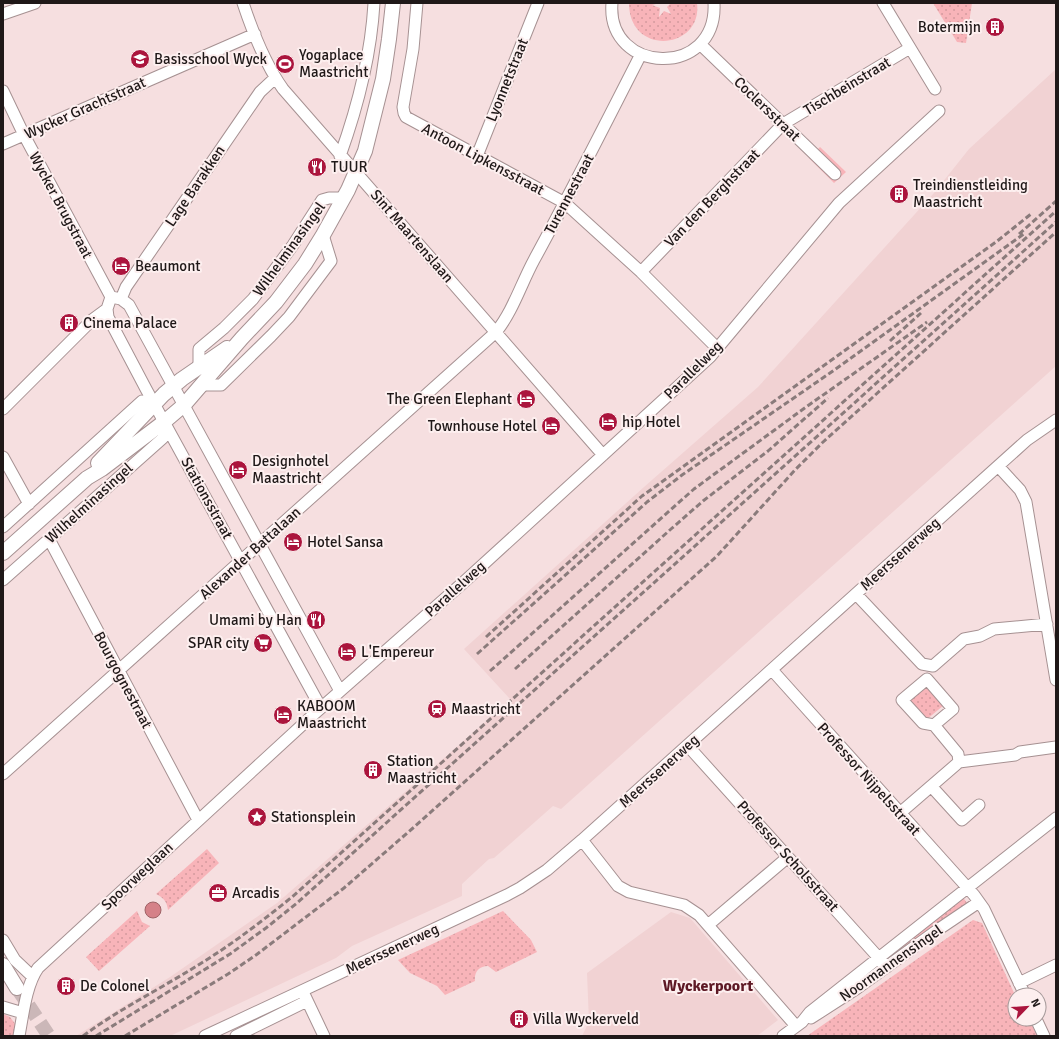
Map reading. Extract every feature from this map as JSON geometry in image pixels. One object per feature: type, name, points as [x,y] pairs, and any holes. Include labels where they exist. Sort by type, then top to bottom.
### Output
[{"type":"street","points":[[3,14],[35,3]]},
{"type":"street","name":"Sint Maartenslaan","points":[[243,3],[266,60],[275,78],[340,156],[603,455]]},
{"type":"street","points":[[340,156],[364,76],[369,50],[374,3]]},
{"type":"street","name":"Wilhelminasingel","points":[[3,553],[87,478],[102,469],[184,405],[290,285],[323,235],[356,173],[366,145],[383,79],[393,3]]},
{"type":"street","name":"Antoon Lipkensstraat","points":[[417,3],[413,49],[403,107],[404,113],[408,119],[565,203],[640,272],[717,348]]},
{"type":"street","name":"Lyonnetstraat","points":[[477,156],[538,3]]},
{"type":"street","points":[[612,3],[612,16],[618,31],[627,44],[641,54],[656,59],[672,58],[687,53],[700,44],[711,26],[714,3]]},
{"type":"street","points":[[883,3],[935,89]]},
{"type":"street","name":"Wycker Grachtstraat","points":[[3,144],[255,34]]},
{"type":"street","name":"Coclersstraat","points":[[700,44],[835,174]]},
{"type":"street","name":"Tischbeinstraat","points":[[783,124],[910,48]]},
{"type":"street","name":"Turennestraat","points":[[496,332],[503,323],[641,54]]},
{"type":"street","name":"Lage Barakken","points":[[107,309],[126,287],[260,92],[275,78]]},
{"type":"street","name":"Wycker Brugstraat","points":[[3,92],[24,135],[116,298]]},
{"type":"street","name":"Parallelweg","points":[[340,691],[464,581],[710,357],[839,203],[939,110]]},
{"type":"street","name":"Van den Berghstraat","points":[[640,272],[783,124]]},
{"type":"street","name":"Wilhelminasingel","points":[[199,368],[199,349],[224,328],[253,299],[293,245],[322,200],[329,198],[344,198]]},
{"type":"street","name":"Wilhelminasingel","points":[[203,384],[221,385],[272,336],[294,311],[331,261],[323,235]]},
{"type":"street","name":"Stationsstraat","points":[[116,298],[129,305],[340,691]]},
{"type":"street","points":[[3,408],[92,320],[107,309]]},
{"type":"street","name":"Stationsstraat","points":[[107,309],[108,318],[154,404],[321,708]]},
{"type":"street","name":"Alexander Battalaan","points":[[3,774],[496,332]]},
{"type":"street","name":"Wilhelminasingel","points":[[87,478],[98,463],[173,386],[242,338]]},
{"type":"street","points":[[3,526],[142,401],[154,404]]},
{"type":"street","name":"Meerssenerweg","points":[[205,1036],[520,888],[547,870],[688,746],[1027,440],[1056,420]]},
{"type":"street","name":"Wilhelminasingel","points":[[3,580],[163,438],[164,422]]},
{"type":"street","points":[[3,457],[29,504]]},
{"type":"street","points":[[998,466],[1020,490],[1026,502],[1056,680]]},
{"type":"street","name":"Bourgognestraat","points":[[49,539],[198,820]]},
{"type":"street","points":[[856,594],[922,664],[934,666],[964,639],[980,636],[994,629],[1046,624]]},
{"type":"street","name":"Professor Nijpelsstraat","points":[[772,670],[980,902],[1021,987]]},
{"type":"street","points":[[934,725],[953,709],[927,679],[902,700],[923,723],[934,725],[958,754],[959,762]]},
{"type":"street","points":[[321,708],[340,691]]},
{"type":"street","name":"Spoorweglaan","points":[[19,1036],[23,1013],[33,977],[38,968],[321,708]]},
{"type":"street","name":"Professor Scholsstraat","points":[[688,746],[887,967]]},
{"type":"street","points":[[900,812],[959,762],[1015,755],[1020,752],[1056,747]]},
{"type":"street","points":[[932,786],[962,820],[979,805]]},
{"type":"street","name":"Noormannensingel","points":[[783,1036],[799,1024],[810,1012],[1056,818]]},
{"type":"street","points":[[582,840],[618,886],[629,892],[684,905],[699,915],[799,1024]]},
{"type":"street","points":[[708,925],[788,857]]},
{"type":"street","name":"Noormannensingel","points":[[799,1024],[815,1017],[939,929],[980,902]]},
{"type":"street","points":[[3,940],[15,960],[33,977]]},
{"type":"street","points":[[3,965],[17,988]]},
{"type":"street","points":[[1019,983],[1056,965]]},
{"type":"street","points":[[302,990],[324,1036]]},
{"type":"street","points":[[236,1036],[307,1001]]},
{"type":"street","points":[[3,1006],[23,1013]]},
{"type":"shaded area","points":[[1056,69],[1056,366],[561,809],[553,806],[494,858],[489,859],[462,884],[462,896],[352,946],[336,958],[170,1036],[76,1036],[170,977],[277,903],[511,700],[464,649],[758,387],[934,193],[969,149]]},
{"type":"shaded area","points":[[153,902],[159,904],[161,910],[159,916],[153,918],[147,916],[145,910],[147,904]]},
{"type":"shaded area","points":[[671,912],[690,918],[778,1020],[757,1036],[582,1036],[589,1022],[587,973]]},
{"type":"green space","points":[[629,3],[660,3],[652,5],[660,8],[659,17],[664,11],[671,14],[667,7],[671,3],[697,3],[696,19],[689,30],[678,38],[665,41],[652,39],[640,32],[632,20]]},
{"type":"green space","points":[[933,3],[972,3],[966,43],[957,42]]},
{"type":"green space","points":[[820,147],[846,172],[834,183],[809,158]]},
{"type":"green space","points":[[926,684],[944,705],[926,720],[908,700]]},
{"type":"green space","points":[[207,849],[219,863],[168,910],[165,900],[156,894]]},
{"type":"green space","points":[[962,896],[967,903],[891,958],[888,954]]},
{"type":"green space","points":[[137,911],[142,922],[150,926],[99,971],[86,957]]},
{"type":"green space","points":[[503,911],[531,940],[537,952],[496,972],[488,966],[482,967],[476,972],[475,981],[445,995],[437,986],[410,973],[398,960]]},
{"type":"green space","points":[[973,920],[982,923],[1011,987],[1007,987],[1007,1027],[1033,1027],[1037,1036],[807,1036]]},
{"type":"green space","points":[[3,1014],[10,1017],[16,1025],[14,1036],[3,1036]]},
{"type":"tunnel","points":[[17,988],[49,1036]]},
{"type":"railway","points":[[1019,234],[1056,201]]},
{"type":"railway","points":[[83,1036],[110,1017],[221,951],[292,897],[1056,211]]},
{"type":"railway","points":[[486,637],[642,496],[996,242],[1031,214]]},
{"type":"railway","points":[[96,1036],[230,954],[297,903],[1056,222]]},
{"type":"railway","points":[[125,1036],[228,974],[256,955],[344,888],[717,556],[795,470],[822,443],[1056,232]]},
{"type":"railway","points":[[477,654],[647,502],[682,475],[830,373],[1025,233]]},
{"type":"railway","points":[[890,341],[921,313]]},
{"type":"railway","points":[[490,671],[694,489],[806,407],[927,322]]},
{"type":"railway","points":[[515,669],[703,501],[768,451],[828,398]]},
{"type":"place","name":"Botermijn","points":[[995,27]]},
{"type":"place","name":"Basisschool Wyck","points":[[140,59]]},
{"type":"place","name":"Yogaplace Maastricht","points":[[285,64]]},
{"type":"place","name":"TUUR","points":[[317,167]]},
{"type":"place","name":"Treindienstleiding Maastricht","points":[[899,194]]},
{"type":"place","name":"Beaumont","points":[[121,266]]},
{"type":"place","name":"Cinema Palace","points":[[69,323]]},
{"type":"place","name":"The Green Elephant","points":[[526,399]]},
{"type":"place","name":"hip Hotel","points":[[608,422]]},
{"type":"place","name":"Townhouse Hotel","points":[[551,426]]},
{"type":"place","name":"Designhotel Maastricht","points":[[238,470]]},
{"type":"place","name":"Hotel Sansa","points":[[293,542]]},
{"type":"place","name":"Umami by Han","points":[[316,620]]},
{"type":"place","name":"SPAR city","points":[[263,643]]},
{"type":"place","name":"L'Empereur","points":[[347,652]]},
{"type":"place","name":"Maastricht","points":[[437,709]]},
{"type":"place","name":"KABOOM Maastricht","points":[[283,715]]},
{"type":"place","name":"Station Maastricht","points":[[373,770]]},
{"type":"place","name":"Stationsplein","points":[[257,817]]},
{"type":"place","name":"Arcadis","points":[[218,893]]},
{"type":"place","name":"De Colonel","points":[[66,986]]},
{"type":"place","name":"Villa Wyckerveld","points":[[519,1019]]},
{"type":"district","name":"Wyckerpoort","points":[[708,986]]}]
